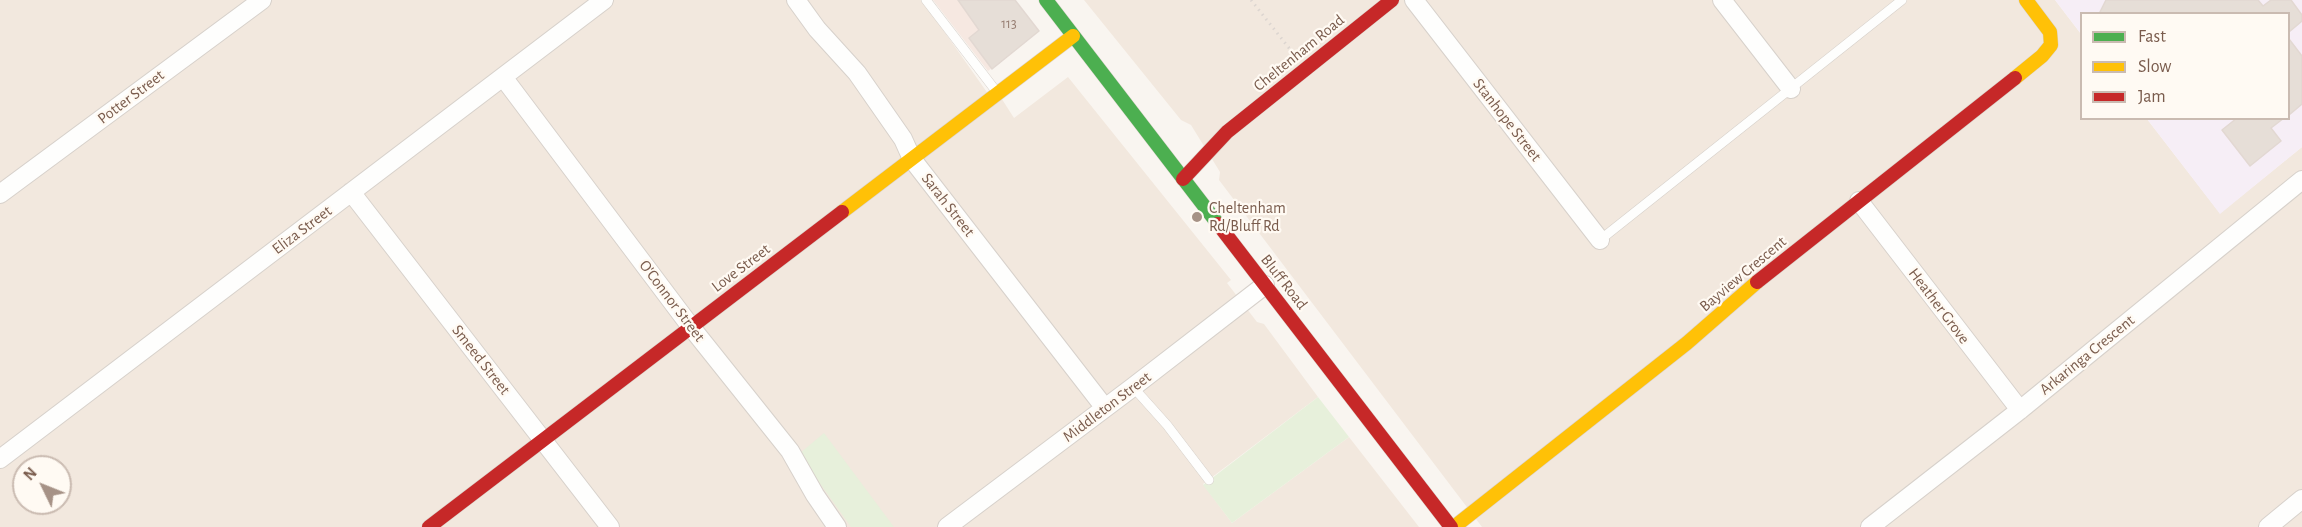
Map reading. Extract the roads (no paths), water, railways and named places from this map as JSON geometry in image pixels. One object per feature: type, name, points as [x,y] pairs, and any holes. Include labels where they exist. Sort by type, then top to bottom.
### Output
[{"type":"street","name":"Potter Street","points":[[0,194],[262,0]]},
{"type":"street","name":"Eliza Street","points":[[0,459],[604,0]]},
{"type":"street","name":"Sarah Street","points":[[796,0],[817,29],[857,72],[903,139],[912,159],[1105,408]]},
{"type":"street","name":"Bluff Road","points":[[1046,0],[1452,527]]},
{"type":"street","name":"Cheltenham Road","points":[[1183,178],[1227,132],[1392,0]]},
{"type":"street","name":"Stanhope Street","points":[[1414,0],[1600,240]]},
{"type":"street","points":[[1722,0],[1791,89]]},
{"type":"street","name":"Bayview Crescent","points":[[1452,527],[1687,344],[1765,275],[2042,56],[2051,45],[2050,32],[2026,0]]},
{"type":"street","name":"Love Street","points":[[429,527],[1073,36]]},
{"type":"street","name":"O'Connor Street","points":[[503,77],[691,327],[790,451],[815,495],[837,527]]},
{"type":"street","name":"Cheltenham Road","points":[[1172,165],[1227,132]]},
{"type":"street","name":"Arkaringa Crescent","points":[[1870,527],[2020,410],[2302,180]]},
{"type":"street","name":"Smeed Street","points":[[351,192],[610,527]]},
{"type":"street","name":"Heather Grove","points":[[1859,201],[2020,410]]},
{"type":"street","name":"Middleton Street","points":[[948,527],[1265,285]]},
{"type":"street","points":[[2268,527],[2302,499]]},
{"type":"lane","points":[[926,0],[998,93]]},
{"type":"lane","points":[[1600,240],[1902,0]]},
{"type":"lane","points":[[1133,387],[1167,424],[1209,480]]},
{"type":"place","name":"Cheltenham Rd/Bluff Rd","points":[[1197,217]]}]
